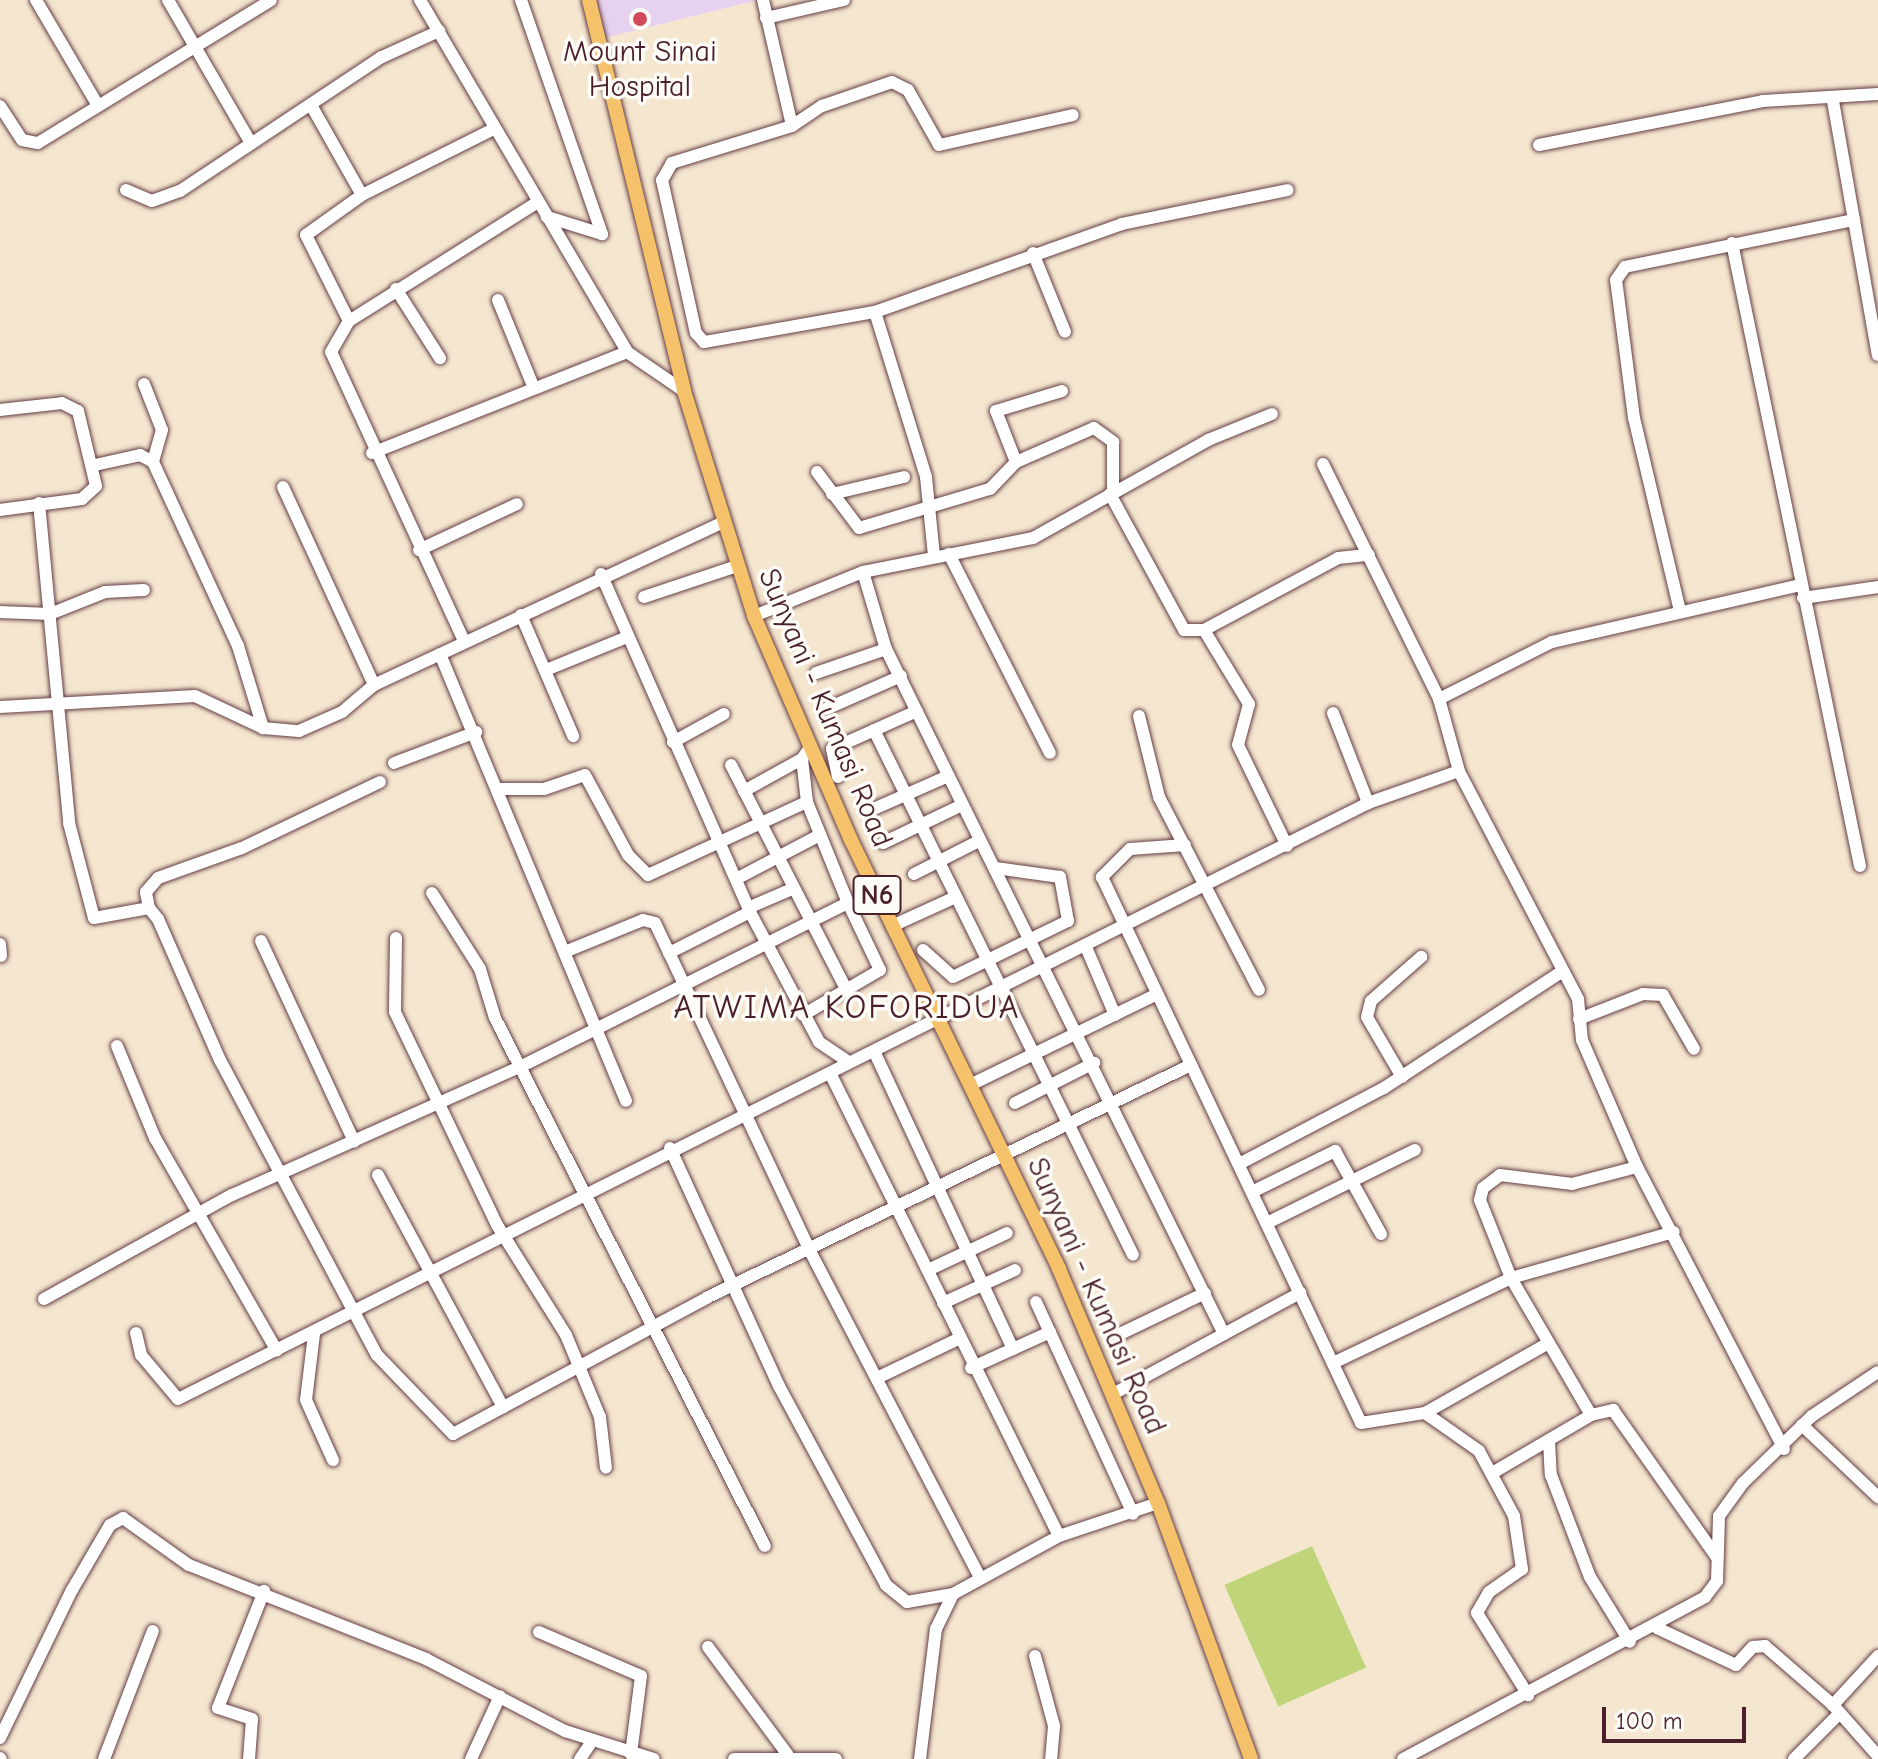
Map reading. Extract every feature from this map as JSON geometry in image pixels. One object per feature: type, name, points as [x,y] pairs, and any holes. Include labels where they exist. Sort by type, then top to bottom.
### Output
[{"type":"main road","name":"Sunyani - Kumasi Road","points":[[589,0],[684,391],[754,616],[806,754],[1004,1155],[1113,1394],[1158,1503],[1251,1759]]},
{"type":"street","points":[[36,0],[97,104]]},
{"type":"street","points":[[168,0],[249,140]]},
{"type":"street","points":[[0,106],[22,140],[38,143],[271,0]]},
{"type":"street","points":[[420,0],[627,352],[684,391]]},
{"type":"street","points":[[521,0],[602,234],[547,217]]},
{"type":"street","points":[[763,0],[792,126]]},
{"type":"street","points":[[766,18],[844,0]]},
{"type":"street","points":[[126,190],[152,201],[167,197],[249,140],[439,31]]},
{"type":"street","points":[[1073,115],[939,145],[906,87],[892,82],[822,106],[792,126],[666,167],[664,195],[700,340],[713,343],[875,312],[1033,253],[1182,209],[1288,190]]},
{"type":"street","points":[[1539,145],[1639,120],[1763,101],[1833,101],[1878,94]]},
{"type":"street","points":[[1833,101],[1878,355]]},
{"type":"street","points":[[311,105],[362,195]]},
{"type":"street","points":[[349,321],[306,235],[362,195],[494,129]]},
{"type":"street","points":[[464,641],[372,453],[331,352],[349,321],[538,202]]},
{"type":"street","points":[[1680,611],[1634,418],[1616,280],[1625,267],[1854,220]]},
{"type":"street","points":[[1732,243],[1860,866]]},
{"type":"street","points":[[1033,253],[1065,332]]},
{"type":"street","points":[[396,289],[440,358]]},
{"type":"street","points":[[498,300],[534,388]]},
{"type":"street","points":[[875,312],[931,511],[934,556]]},
{"type":"street","points":[[671,336],[695,325]]},
{"type":"street","points":[[372,453],[627,352]]},
{"type":"street","points":[[144,384],[162,430],[153,462]]},
{"type":"street","points":[[1016,462],[996,411],[1062,391]]},
{"type":"street","points":[[0,410],[62,403],[78,411],[95,465],[91,496],[0,510]]},
{"type":"street","points":[[754,616],[863,572],[1033,538],[1112,491],[1272,414]]},
{"type":"street","points":[[817,472],[859,528],[931,511],[990,489],[1016,462],[1099,429],[1116,452],[1112,491],[1179,625],[1204,630],[1338,558],[1369,555]]},
{"type":"street","points":[[95,465],[140,455],[153,462],[238,646],[263,728]]},
{"type":"street","points":[[1323,464],[1439,699],[1459,771],[1506,850],[1561,972],[1578,999],[1579,1019],[1637,1167],[1674,1232],[1784,1449]]},
{"type":"street","points":[[832,494],[904,477]]},
{"type":"street","points":[[283,487],[374,685]]},
{"type":"street","points":[[39,503],[75,867],[94,918],[149,908]]},
{"type":"street","points":[[419,550],[517,504]]},
{"type":"street","points":[[0,707],[195,696],[263,728],[299,731],[342,712],[374,685],[601,574],[724,522]]},
{"type":"street","points":[[949,554],[1050,753]]},
{"type":"street","points":[[644,597],[737,566]]},
{"type":"street","points":[[863,572],[886,649],[1043,968],[1115,1103],[1224,1334]]},
{"type":"street","points":[[601,574],[625,638],[738,878],[749,910],[768,940],[819,1042],[849,1062]]},
{"type":"street","points":[[1439,699],[1552,642],[1680,611],[1802,592],[1878,587]]},
{"type":"street","points":[[0,612],[50,614],[105,592],[144,590]]},
{"type":"street","points":[[521,615],[573,736]]},
{"type":"street","points":[[1204,630],[1249,704],[1238,745],[1287,846]]},
{"type":"street","points":[[546,670],[625,638]]},
{"type":"street","points":[[816,673],[886,649]]},
{"type":"street","points":[[440,654],[500,789],[528,874],[567,951],[599,1026],[626,1101]]},
{"type":"street","points":[[826,709],[901,676]]},
{"type":"street","points":[[838,777],[832,749],[917,711]]},
{"type":"street","points":[[1333,713],[1368,803]]},
{"type":"street","points":[[673,742],[724,714]]},
{"type":"street","points":[[1139,716],[1159,797],[1259,990]]},
{"type":"street","points":[[874,730],[1000,991],[1133,1255]]},
{"type":"street","points":[[394,763],[476,732]]},
{"type":"street","points":[[744,791],[806,754],[807,802],[818,836],[880,966],[847,991],[803,1015]]},
{"type":"street","points":[[731,765],[808,921],[847,991]]},
{"type":"street","points":[[136,1333],[141,1355],[178,1399],[432,1275],[670,1148],[832,1077],[849,1062],[940,1022],[1208,888],[1368,803],[1459,771]]},
{"type":"street","points":[[500,789],[544,789],[585,775],[644,874],[722,845],[807,802]]},
{"type":"street","points":[[869,811],[948,776]]},
{"type":"street","points":[[380,782],[242,848],[158,878],[146,892],[149,908],[281,1171],[385,1368],[445,1430],[459,1433],[503,1407],[581,1370],[652,1326],[1191,1065]]},
{"type":"street","points":[[883,843],[962,805]]},
{"type":"street","points":[[738,878],[818,836]]},
{"type":"street","points":[[914,874],[979,841]]},
{"type":"street","points":[[1185,845],[1130,849],[1103,871],[1157,994],[1361,1423],[1425,1413],[1547,1344]]},
{"type":"street","points":[[923,950],[946,978],[1068,921],[1061,878],[996,868]]},
{"type":"street","points":[[669,953],[792,889]]},
{"type":"street","points":[[432,893],[480,969],[495,1018],[765,1546]]},
{"type":"street","points":[[892,926],[956,897]]},
{"type":"street","points":[[44,1299],[281,1171],[522,1066],[768,940],[848,903]]},
{"type":"street","points":[[567,951],[651,919],[750,1114],[810,1251],[979,1575]]},
{"type":"street","points":[[396,938],[390,995],[505,1236],[550,1304],[581,1370],[600,1417],[606,1468]]},
{"type":"street","points":[[261,941],[354,1141]]},
{"type":"street","points":[[0,944],[1,956]]},
{"type":"street","points":[[1086,947],[1115,1015]]},
{"type":"street","points":[[1402,1077],[1367,1017],[1371,1001],[1421,957]]},
{"type":"street","points":[[1239,1164],[1402,1077],[1561,972]]},
{"type":"street","points":[[970,1085],[1157,994]]},
{"type":"street","points":[[1579,1019],[1643,994],[1663,995],[1694,1049]]},
{"type":"street","points":[[117,1046],[155,1138],[201,1213],[277,1351]]},
{"type":"street","points":[[874,1051],[1013,1349]]},
{"type":"street","points":[[1015,1103],[1094,1063]]},
{"type":"street","points":[[832,1077],[928,1270],[971,1368],[1059,1536]]},
{"type":"street","points":[[670,1148],[733,1287],[886,1585],[907,1602],[953,1594],[979,1575],[1059,1536],[1133,1514],[1158,1503]]},
{"type":"street","points":[[1267,1223],[1415,1150]]},
{"type":"street","points":[[1252,1192],[1329,1151],[1340,1154],[1381,1234]]},
{"type":"street","points":[[1591,1415],[1511,1278],[1480,1200],[1489,1181],[1513,1173],[1572,1184],[1637,1167]]},
{"type":"street","points":[[378,1175],[503,1407]]},
{"type":"street","points":[[1333,1363],[1511,1278],[1674,1232]]},
{"type":"street","points":[[928,1270],[1007,1233]]},
{"type":"street","points":[[943,1303],[983,1282],[1015,1270]]},
{"type":"street","points":[[1122,1333],[1205,1293]]},
{"type":"street","points":[[1113,1394],[1300,1293]]},
{"type":"street","points":[[1036,1302],[1133,1514]]},
{"type":"street","points":[[971,1368],[1050,1332]]},
{"type":"street","points":[[314,1334],[306,1400],[333,1460]]},
{"type":"street","points":[[877,1378],[958,1339]]},
{"type":"street","points":[[1403,1759],[1657,1628],[1714,1587],[1719,1516],[1746,1479],[1784,1449],[1802,1425],[1878,1372]]},
{"type":"street","points":[[1494,1472],[1591,1415],[1616,1411],[1716,1556]]},
{"type":"street","points":[[1425,1413],[1479,1451],[1494,1472],[1524,1561],[1516,1576],[1489,1592],[1477,1613],[1528,1695]]},
{"type":"street","points":[[1802,1425],[1878,1497]]},
{"type":"street","points":[[1549,1441],[1551,1475],[1590,1577],[1630,1642]]},
{"type":"street","points":[[0,1738],[72,1590],[117,1519],[189,1565],[264,1591],[500,1696],[592,1741],[654,1759]]},
{"type":"street","points":[[249,1759],[252,1719],[218,1708],[264,1591]]},
{"type":"street","points":[[920,1759],[934,1638],[953,1594]]},
{"type":"street","points":[[1657,1628],[1736,1665],[1753,1647],[1765,1646],[1878,1756]]},
{"type":"street","points":[[104,1759],[153,1631]]},
{"type":"street","points":[[539,1632],[641,1676],[631,1754]]},
{"type":"street","points":[[708,1647],[788,1755]]},
{"type":"street","points":[[1035,1656],[1054,1726],[1051,1759]]},
{"type":"street","points":[[1794,1759],[1878,1656]]},
{"type":"street","points":[[471,1759],[500,1696]]},
{"type":"street","points":[[580,1759],[592,1741]]},
{"type":"street","points":[[734,1759],[788,1755],[836,1759]]},
{"type":"shaded area","name":"Mount Sinai Hospital","points":[[594,0],[758,0],[604,38]]},
{"type":"green space","points":[[1312,1546],[1366,1668],[1278,1707],[1224,1585]]},
{"type":"place","name":"Mount Sinai Hospital","points":[[640,19]]},
{"type":"district","name":"ATWIMA KOFORIDUA","points":[[847,1008]]}]
